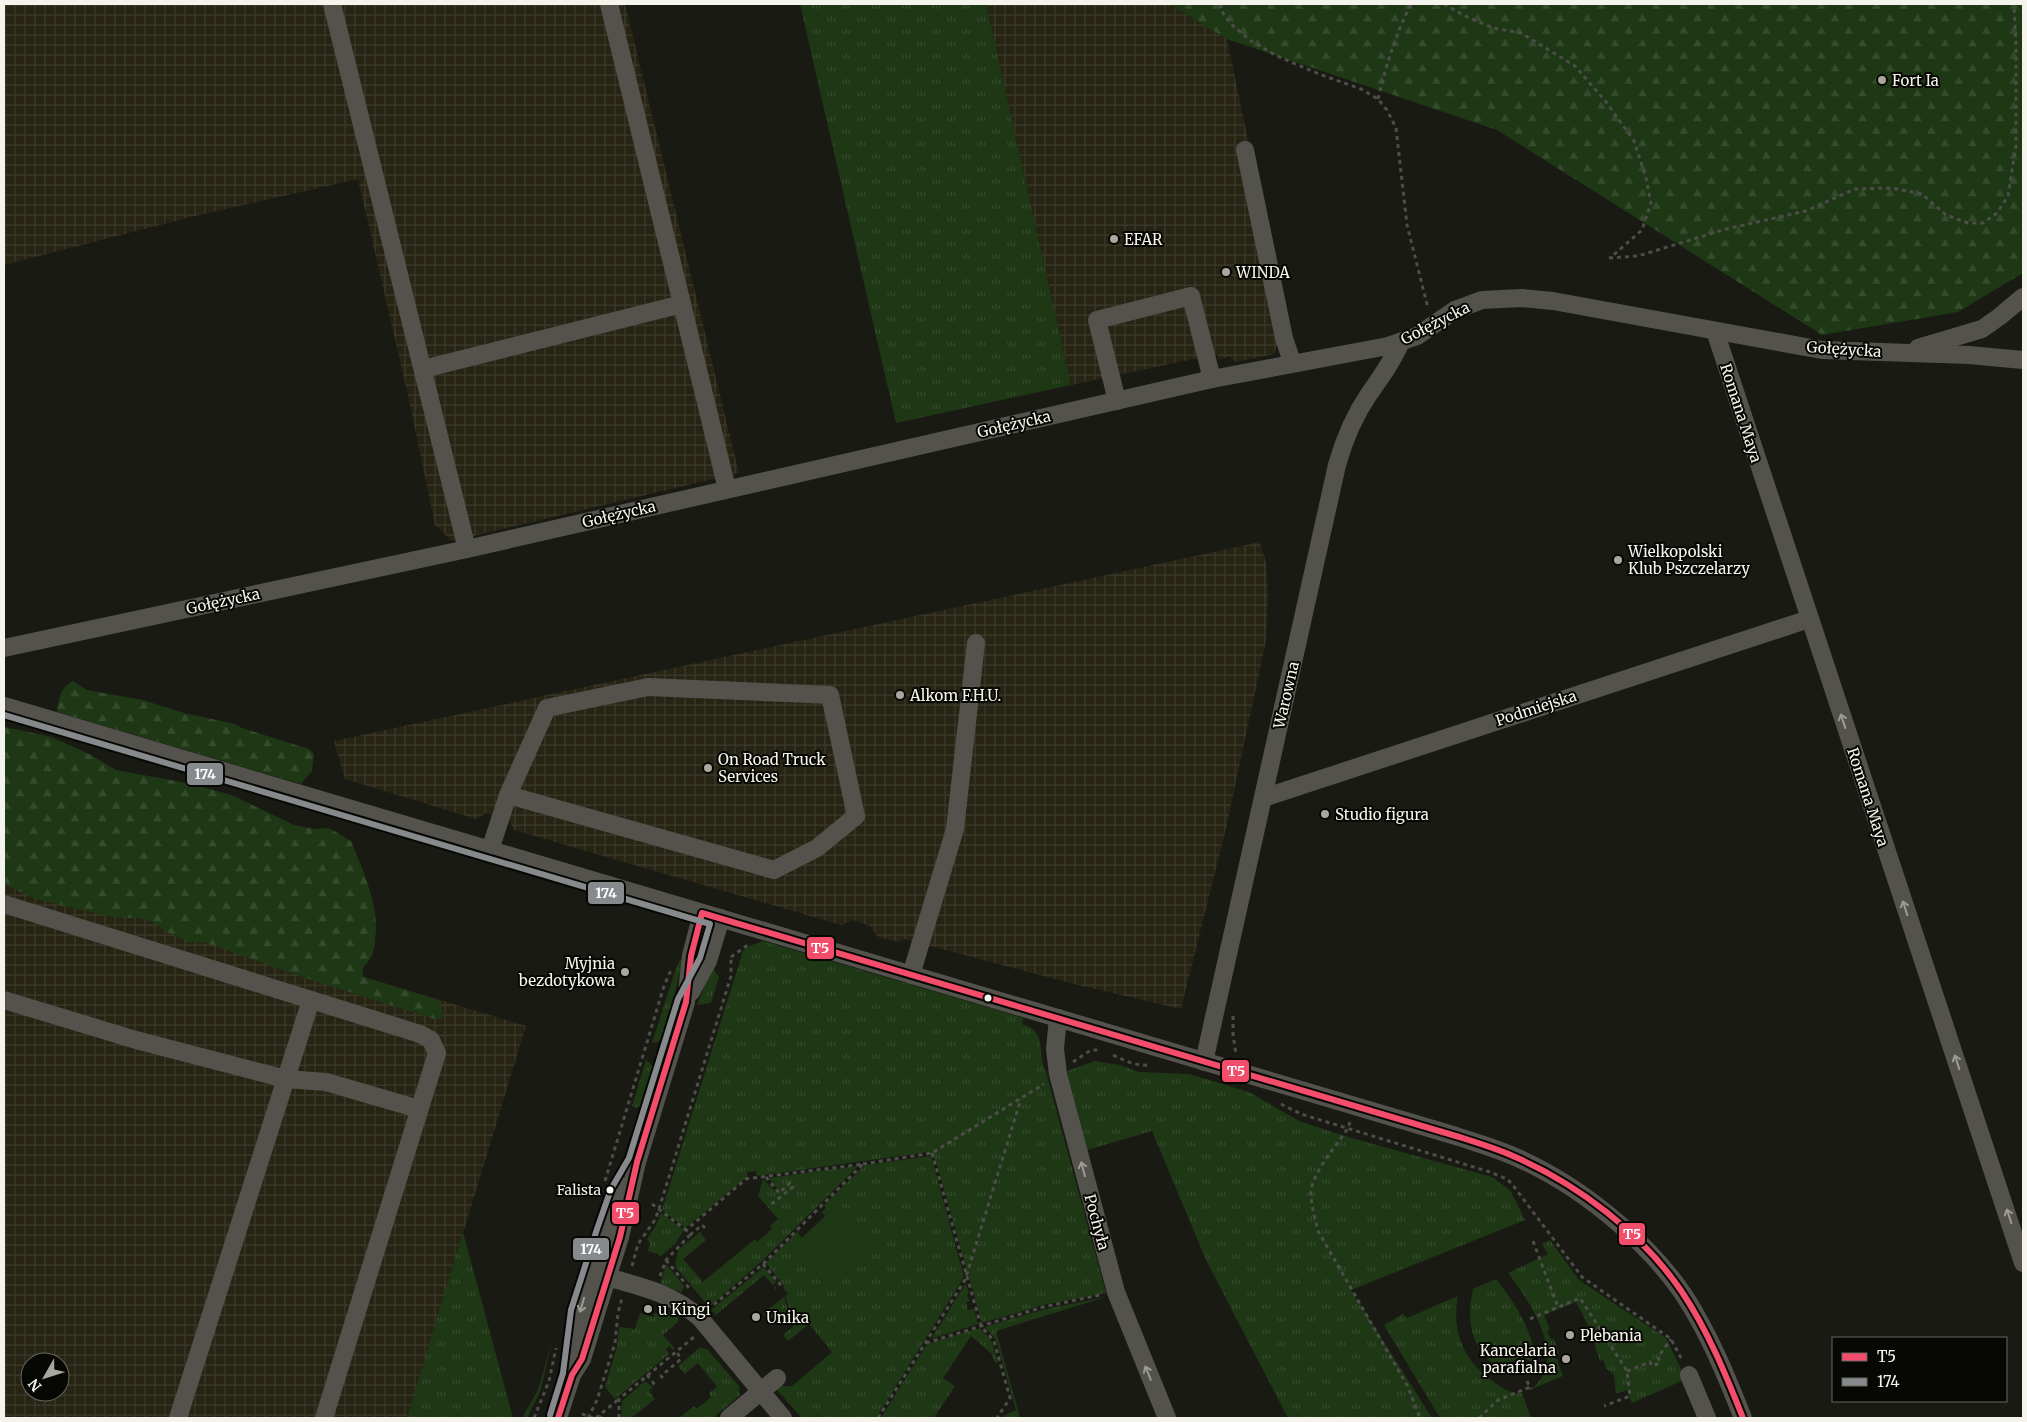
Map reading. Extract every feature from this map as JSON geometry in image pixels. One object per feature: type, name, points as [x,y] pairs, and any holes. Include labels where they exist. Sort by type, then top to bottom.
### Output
[{"type":"street","points":[[332,4],[467,549]]},
{"type":"street","points":[[609,4],[727,490]]},
{"type":"street","points":[[1245,150],[1284,338],[1292,362]]},
{"type":"street","points":[[1117,401],[1096,320],[1191,296],[1212,379]]},
{"type":"street","points":[[1906,352],[1982,329],[1999,318],[2023,297]]},
{"type":"street","name":"Gołężycka","points":[[4,648],[467,549],[1212,379],[1401,342],[1433,326],[1455,310],[1495,298],[1553,301],[1822,350],[1862,353],[1906,352],[1969,355],[2023,360]]},
{"type":"street","points":[[423,370],[682,304]]},
{"type":"street","name":"Romana Maya","points":[[1715,331],[2023,1262]]},
{"type":"street","name":"Warowna","points":[[1204,1062],[1341,451],[1354,420],[1368,396],[1387,370],[1401,342]]},
{"type":"street","name":"Podmiejska","points":[[1263,798],[1809,619]]},
{"type":"street","points":[[911,975],[955,829],[976,643]]},
{"type":"street","points":[[490,850],[508,795],[547,708],[648,687],[830,695],[856,816],[817,848],[774,870],[508,795]]},
{"type":"street","points":[[4,706],[1464,1138],[1521,1159],[1579,1194],[1611,1217],[1641,1244],[1685,1297],[1712,1344],[1743,1418]]},
{"type":"street","points":[[4,904],[420,1034],[431,1040],[437,1052],[324,1418]]},
{"type":"street","points":[[572,1375],[582,1359],[603,1276],[620,1236],[637,1162],[686,1002],[691,956],[702,913]]},
{"type":"street","points":[[686,1002],[708,961],[721,918]]},
{"type":"street","points":[[4,1000],[136,1040],[286,1079],[326,1082],[419,1109]]},
{"type":"street","points":[[178,1418],[311,1000]]},
{"type":"street","name":"Pochyła","points":[[1058,1018],[1055,1049],[1058,1074],[1116,1292],[1167,1418]]},
{"type":"street","points":[[558,1418],[572,1375],[580,1312],[594,1265],[619,1194],[637,1162]]},
{"type":"street","points":[[603,1276],[656,1291],[680,1302],[700,1318],[783,1418]]},
{"type":"street","points":[[1689,1375],[1707,1418]]},
{"type":"street","points":[[730,1418],[777,1378]]},
{"type":"path","points":[[1221,4],[1221,10],[1230,23],[1251,41],[1277,56],[1361,89],[1378,98],[1396,128],[1407,225],[1420,285],[1433,326]]},
{"type":"path","points":[[1378,98],[1385,69],[1400,27],[1411,4]]},
{"type":"path","points":[[1444,4],[1463,15],[1493,28],[1521,32],[1575,66],[1606,102],[1634,142],[1646,178],[1651,203],[1642,230],[1610,258],[1638,256],[1726,229],[1806,211],[1855,189],[1892,188],[1922,194],[1946,215],[1968,223],[1983,222],[1998,213],[2008,196],[2016,146],[2014,4]]},
{"type":"path","points":[[593,1418],[615,1343],[618,1313],[638,1244],[655,1220],[659,1209],[731,976],[732,957]]},
{"type":"path","points":[[1234,1012],[1235,1052],[1239,1057]]},
{"type":"path","points":[[686,1230],[746,1179],[932,1153],[1058,1074],[1066,1072],[1066,1067],[1091,1050],[1101,1050],[1141,1066],[1157,1066]]},
{"type":"path","points":[[878,1418],[965,1280],[1021,1098]]},
{"type":"path","points":[[1276,1101],[1301,1114],[1490,1172],[1507,1180],[1528,1204],[1582,1277],[1671,1338],[1689,1375]]},
{"type":"path","points":[[1354,1106],[1348,1128],[1317,1174],[1311,1190],[1312,1208],[1318,1230],[1408,1387],[1420,1418]]},
{"type":"path","points":[[932,1153],[981,1326],[994,1341],[1010,1398],[997,1418]]},
{"type":"path","points":[[593,1418],[619,1399],[698,1333],[700,1318],[763,1264],[863,1164]]},
{"type":"path","points":[[765,1177],[779,1193],[790,1183],[793,1187],[768,1207]]},
{"type":"path","points":[[652,1204],[690,1235]]},
{"type":"path","points":[[656,1291],[666,1260],[702,1225],[705,1228]]},
{"type":"path","points":[[1532,1240],[1558,1307]]},
{"type":"path","points":[[666,1260],[690,1288]]},
{"type":"path","points":[[763,1264],[780,1284],[775,1288]]},
{"type":"path","points":[[925,1343],[1043,1307],[1116,1292]]},
{"type":"path","points":[[1530,1319],[1580,1298],[1627,1371],[1630,1396],[1604,1406]]},
{"type":"path","points":[[1627,1371],[1650,1362],[1652,1366],[1660,1363],[1658,1357],[1671,1338]]},
{"type":"path","points":[[663,1378],[661,1376],[681,1359],[676,1351]]},
{"type":"path","points":[[1542,1366],[1547,1364]]},
{"type":"path","points":[[647,1375],[655,1385]]},
{"type":"path","points":[[1479,1418],[1498,1400],[1530,1388],[1527,1381]]},
{"type":"path","points":[[619,1399],[619,1418]]},
{"type":"path","points":[[582,1414],[593,1418],[602,1418]]},
{"type":"shaded area","points":[[4,4],[625,4],[739,473],[452,541],[435,525],[409,400],[358,179],[191,217],[4,265]]},
{"type":"shaded area","points":[[986,4],[1169,4],[1227,39],[1289,337],[1278,342],[1274,354],[1236,362],[1229,357],[1219,359],[1217,354],[1071,385]]},
{"type":"shaded area","points":[[1260,542],[1266,563],[1268,595],[1266,641],[1227,824],[1181,1009],[1070,983],[904,939],[898,942],[878,937],[870,926],[853,920],[841,925],[514,830],[509,820],[486,813],[476,819],[345,779],[334,741]]},
{"type":"shaded area","points":[[4,868],[526,1026],[407,1418],[4,1418]]},
{"type":"green space","points":[[800,4],[986,4],[1071,385],[896,423]]},
{"type":"green space","points":[[1169,4],[2023,4],[2023,273],[1958,312],[1822,335],[1497,130],[1227,39]]},
{"type":"green space","points":[[73,681],[87,690],[143,700],[184,713],[235,724],[242,728],[309,749],[314,754],[312,771],[301,784],[57,712],[63,690]]},
{"type":"green space","points":[[4,727],[52,737],[89,754],[116,770],[192,784],[234,796],[294,825],[315,829],[329,828],[351,841],[368,885],[376,919],[373,951],[364,968],[363,977],[441,1001],[442,1018],[435,1019],[308,979],[207,943],[188,942],[165,931],[153,922],[138,918],[117,918],[35,899],[4,884]]},
{"type":"green space","points":[[763,941],[1024,1018],[1022,1024],[1036,1032],[1039,1038],[1043,1065],[1106,1293],[1043,1305],[982,1323],[936,1161],[928,1152],[757,1176],[756,1171],[747,1172],[747,1177],[685,1228],[662,1210],[743,951],[747,947]]},
{"type":"green space","points":[[683,959],[664,1037],[658,1042],[652,1043],[676,968],[680,960]]},
{"type":"green space","points":[[712,968],[719,977],[711,1003],[697,1005]]},
{"type":"green space","points":[[646,1060],[652,1065],[653,1072],[644,1103],[637,1108],[632,1106]]},
{"type":"green space","points":[[1095,1061],[1120,1065],[1138,1072],[1189,1074],[1249,1092],[1299,1121],[1348,1137],[1492,1177],[1510,1190],[1525,1220],[1351,1290],[1432,1418],[1288,1418],[1206,1260],[1152,1131],[1087,1150],[1067,1071]]},
{"type":"green space","points":[[931,1156],[964,1277],[876,1418],[820,1418],[816,1416],[814,1418],[802,1418],[775,1388],[781,1383],[783,1386],[792,1386],[832,1352],[809,1324],[788,1341],[783,1335],[795,1325],[785,1296],[788,1294],[766,1263],[797,1232],[802,1238],[791,1248],[827,1286],[839,1203],[825,1216],[822,1212],[826,1208],[824,1205],[865,1165]]},
{"type":"green space","points":[[858,1166],[763,1260],[709,1307],[675,1266],[678,1250],[700,1232],[706,1240],[683,1259],[703,1282],[755,1239],[757,1242],[772,1229],[770,1226],[778,1219],[758,1196],[763,1179],[777,1193],[779,1191],[769,1178]]},
{"type":"green space","points":[[839,1203],[875,1242],[827,1287],[791,1248]]},
{"type":"green space","points":[[661,1213],[684,1230],[675,1244],[660,1257],[658,1254],[648,1251],[650,1243],[647,1239]]},
{"type":"green space","points":[[463,1232],[513,1418],[407,1418]]},
{"type":"green space","points":[[1550,1240],[1579,1280],[1666,1338],[1686,1379],[1632,1403],[1627,1390],[1616,1394],[1614,1375],[1606,1368],[1603,1360],[1600,1361],[1588,1325],[1576,1302],[1544,1315],[1550,1330],[1547,1331],[1551,1340],[1554,1339],[1559,1353],[1555,1355],[1563,1376],[1528,1391],[1538,1383],[1546,1368],[1545,1339],[1533,1310],[1508,1273],[1548,1254],[1542,1244]]},
{"type":"green space","points":[[666,1264],[684,1286],[682,1292],[660,1285]]},
{"type":"green space","points":[[764,1267],[776,1282],[773,1285],[764,1275],[716,1315],[711,1310]]},
{"type":"green space","points":[[1496,1279],[1522,1318],[1531,1340],[1536,1364],[1526,1359],[1517,1358],[1510,1364],[1505,1373],[1485,1356],[1474,1337],[1471,1326],[1470,1315],[1473,1289]]},
{"type":"green space","points":[[966,1283],[969,1293],[967,1295],[971,1301],[966,1302],[968,1310],[974,1309],[978,1324],[931,1339]]},
{"type":"green space","points":[[1458,1296],[1456,1321],[1458,1333],[1468,1355],[1484,1374],[1502,1388],[1515,1393],[1525,1392],[1522,1393],[1531,1418],[1440,1418],[1384,1325],[1403,1314],[1407,1318]]},
{"type":"green space","points":[[784,1297],[791,1324],[780,1311],[769,1320],[763,1313]]},
{"type":"green space","points":[[1106,1297],[996,1331],[1020,1418],[999,1418],[1016,1410],[996,1340],[985,1327],[1045,1309]]},
{"type":"green space","points":[[665,1310],[678,1317],[678,1322],[663,1335],[675,1349],[673,1350],[669,1346],[666,1349],[669,1354],[615,1399],[605,1387],[617,1347],[619,1327],[635,1329],[640,1313],[653,1317],[655,1313],[663,1315]]},
{"type":"green space","points":[[980,1328],[992,1342],[998,1364],[994,1361],[992,1354],[971,1336],[943,1378],[955,1386],[934,1418],[881,1418],[927,1344]]},
{"type":"green space","points":[[553,1338],[540,1392],[527,1418],[522,1418],[538,1390]]},
{"type":"green space","points":[[699,1348],[707,1349],[739,1386],[740,1395],[713,1418],[679,1418],[694,1406],[697,1409],[711,1397],[709,1393],[717,1387],[698,1363],[685,1374],[678,1366]]},
{"type":"green space","points":[[645,1381],[653,1387],[649,1391],[655,1399],[631,1418],[621,1418],[622,1401]]},
{"type":"transit line","name":"174","points":[[4,715],[710,924],[700,958],[678,999],[629,1158],[611,1189],[597,1229],[571,1310],[563,1373],[550,1415]]},
{"type":"transit line","name":"T5","points":[[558,1418],[572,1375],[582,1359],[620,1237],[637,1162],[686,1002],[691,956],[702,913],[1456,1136],[1499,1150],[1537,1167],[1607,1212],[1628,1230],[1666,1270],[1682,1292],[1708,1338],[1743,1418]]},
{"type":"place","name":"Fort Ia","points":[[1882,80]]},
{"type":"place","name":"EFAR","points":[[1114,239]]},
{"type":"place","name":"WINDA","points":[[1226,272]]},
{"type":"place","name":"Wielkopolski Klub Pszczelarzy","points":[[1618,560]]},
{"type":"place","name":"Alkom F.H.U.","points":[[900,695]]},
{"type":"place","name":"On Road Truck Services","points":[[708,768]]},
{"type":"place","name":"Studio figura","points":[[1325,814]]},
{"type":"place","name":"Myjnia bezdotykowa","points":[[625,972]]},
{"type":"place","name":"Falista","points":[[610,1190]]},
{"type":"place","name":"u Kingi","points":[[648,1309]]},
{"type":"place","name":"Unika","points":[[756,1317]]},
{"type":"place","name":"Plebania","points":[[1570,1335]]},
{"type":"place","name":"Kancelaria parafialna","points":[[1566,1359]]}]
